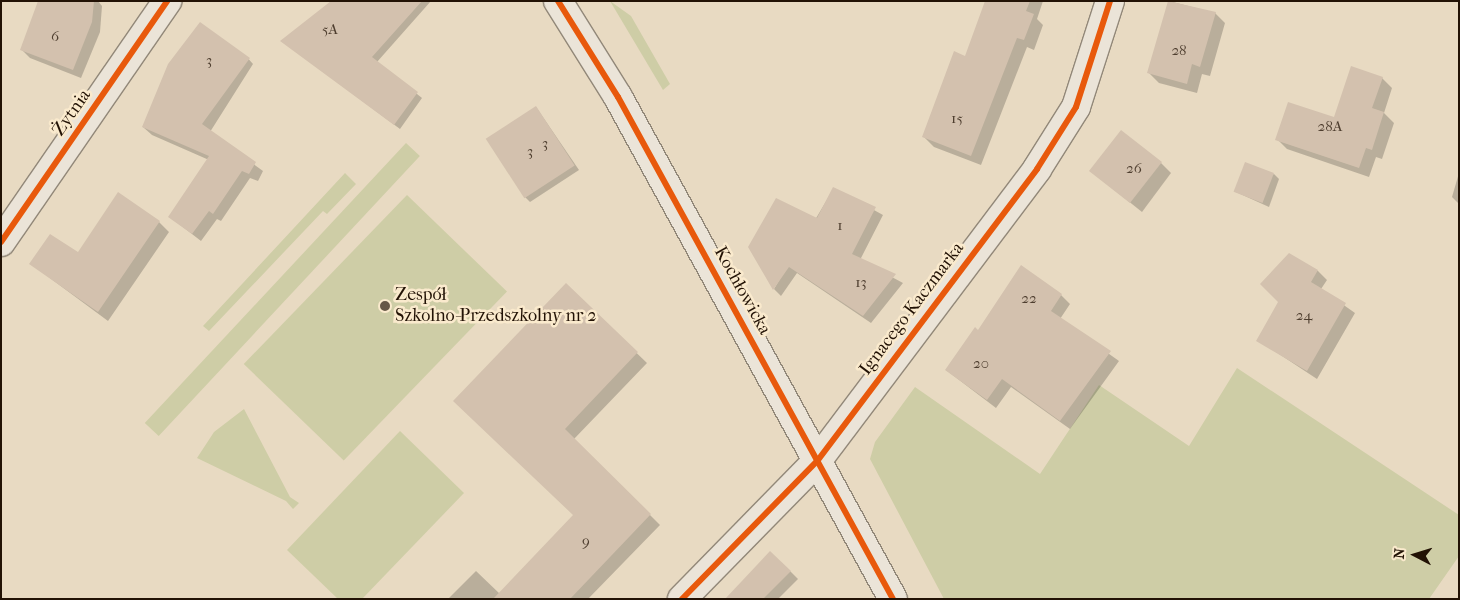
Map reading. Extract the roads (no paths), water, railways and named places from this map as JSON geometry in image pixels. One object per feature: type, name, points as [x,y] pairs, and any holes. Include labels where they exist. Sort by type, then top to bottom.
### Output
[{"type":"street","name":"Żytnia","points":[[1,242],[166,1]]},
{"type":"street","name":"Kochłowicka","points":[[558,1],[618,97],[893,599]]},
{"type":"street","name":"Ignacego Kaczmarka","points":[[682,599],[818,460],[1038,169],[1076,107],[1110,1]]},
{"type":"place","name":"Zespół Szkolno-Przedszkolny nr 2","points":[[385,306]]}]
